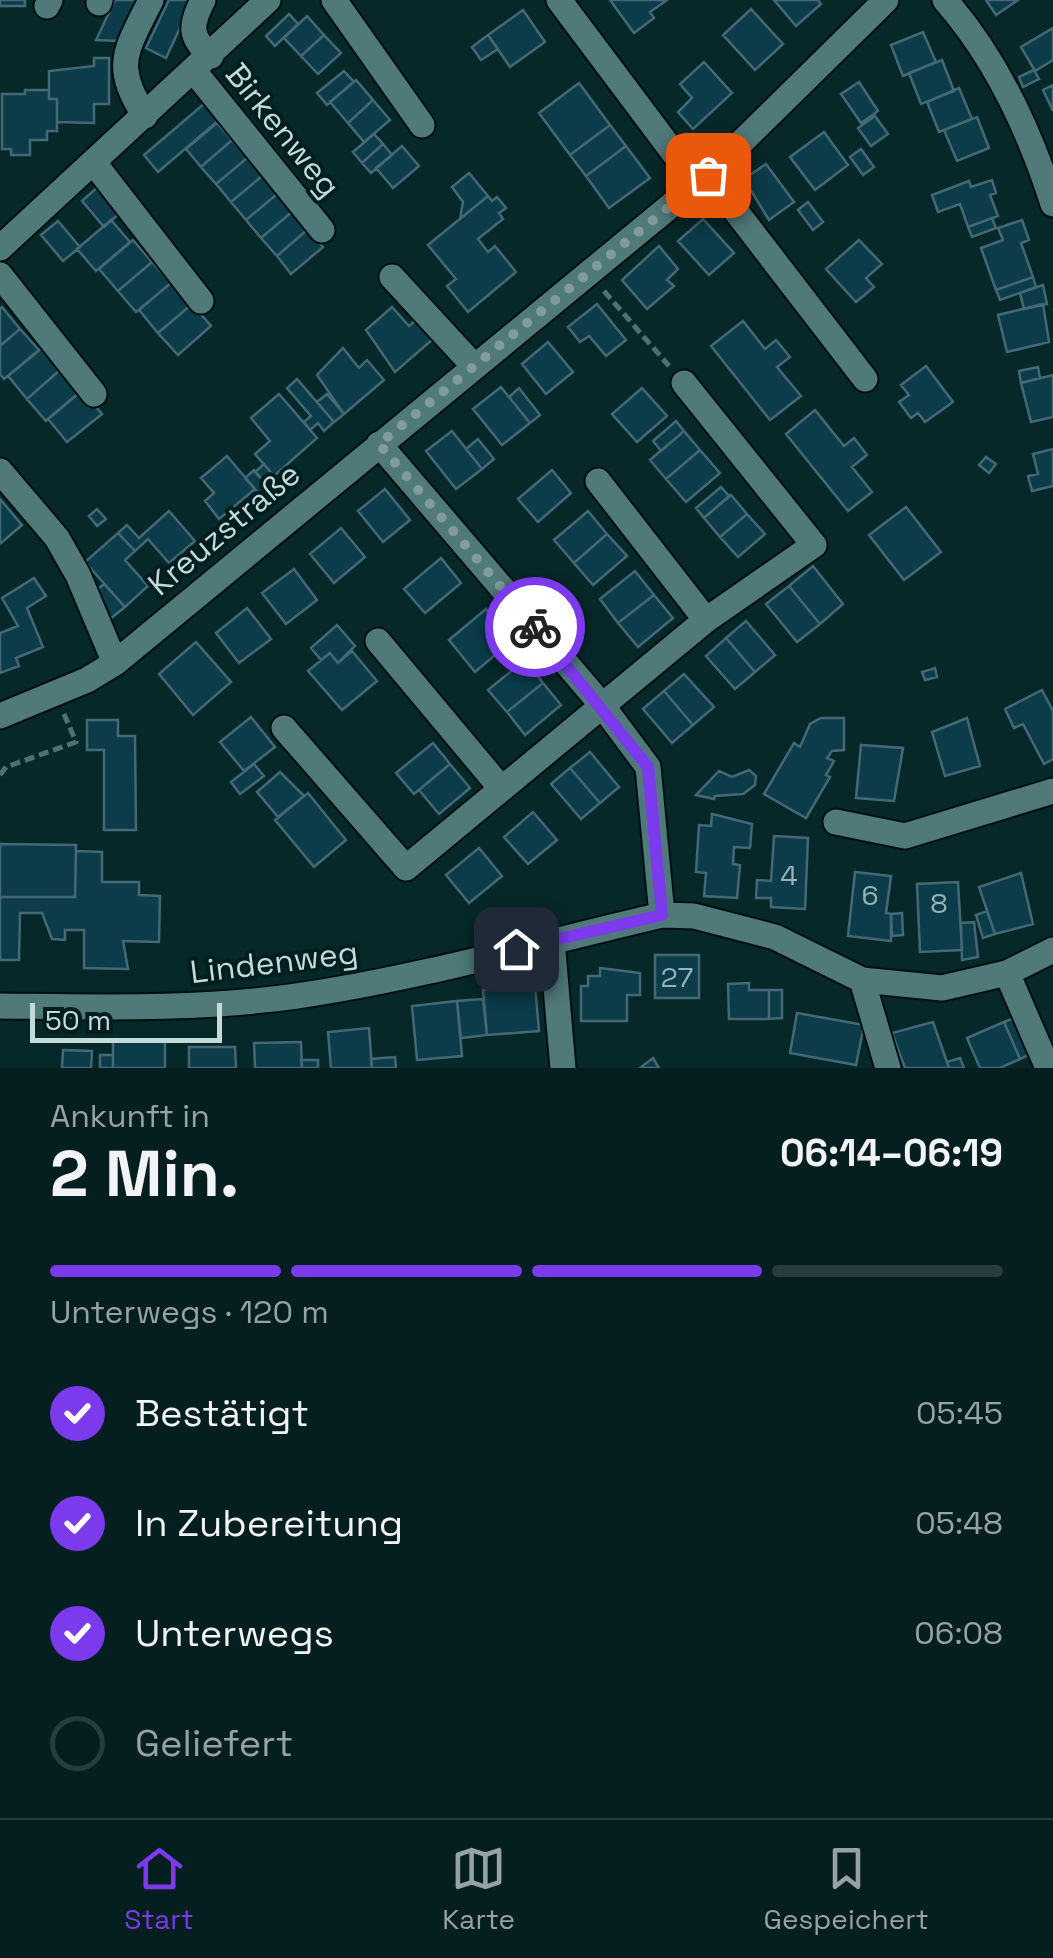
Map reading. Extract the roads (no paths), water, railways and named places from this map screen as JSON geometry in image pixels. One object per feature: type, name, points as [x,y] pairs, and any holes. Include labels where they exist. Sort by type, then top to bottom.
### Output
[{"type":"street","points":[[145,116],[126,88],[122,63],[151,0]]},
{"type":"street","points":[[202,63],[192,30],[203,0]]},
{"type":"street","name":"Birkenweg","points":[[0,248],[268,0]]},
{"type":"street","points":[[334,0],[422,125]]},
{"type":"street","points":[[559,0],[865,379]]},
{"type":"street","name":"Kreuzstraße","points":[[0,716],[115,663],[702,180],[886,0]]},
{"type":"street","points":[[945,0],[988,57],[1012,102],[1053,204]]},
{"type":"street","name":"Birkenweg","points":[[202,63],[322,230]]},
{"type":"street","points":[[94,163],[201,301]]},
{"type":"street","points":[[0,276],[94,394]]},
{"type":"street","points":[[392,277],[473,365]]},
{"type":"street","points":[[284,728],[406,868],[706,620],[814,545],[684,383]]},
{"type":"street","points":[[379,444],[602,704],[648,767],[662,915]]},
{"type":"street","points":[[0,470],[57,538],[78,575],[115,663]]},
{"type":"street","points":[[598,481],[706,620]]},
{"type":"street","points":[[378,641],[500,787]]},
{"type":"street","points":[[836,822],[905,836],[1053,791]]},
{"type":"street","name":"Lindenweg","points":[[0,1006],[162,1007],[295,996],[372,983],[662,915],[694,916],[775,937],[862,980],[942,988],[1006,973],[1053,950]]},
{"type":"street","points":[[552,941],[563,1068]]},
{"type":"street","points":[[1006,973],[1048,1068]]},
{"type":"street","points":[[862,980],[888,1068]]}]
